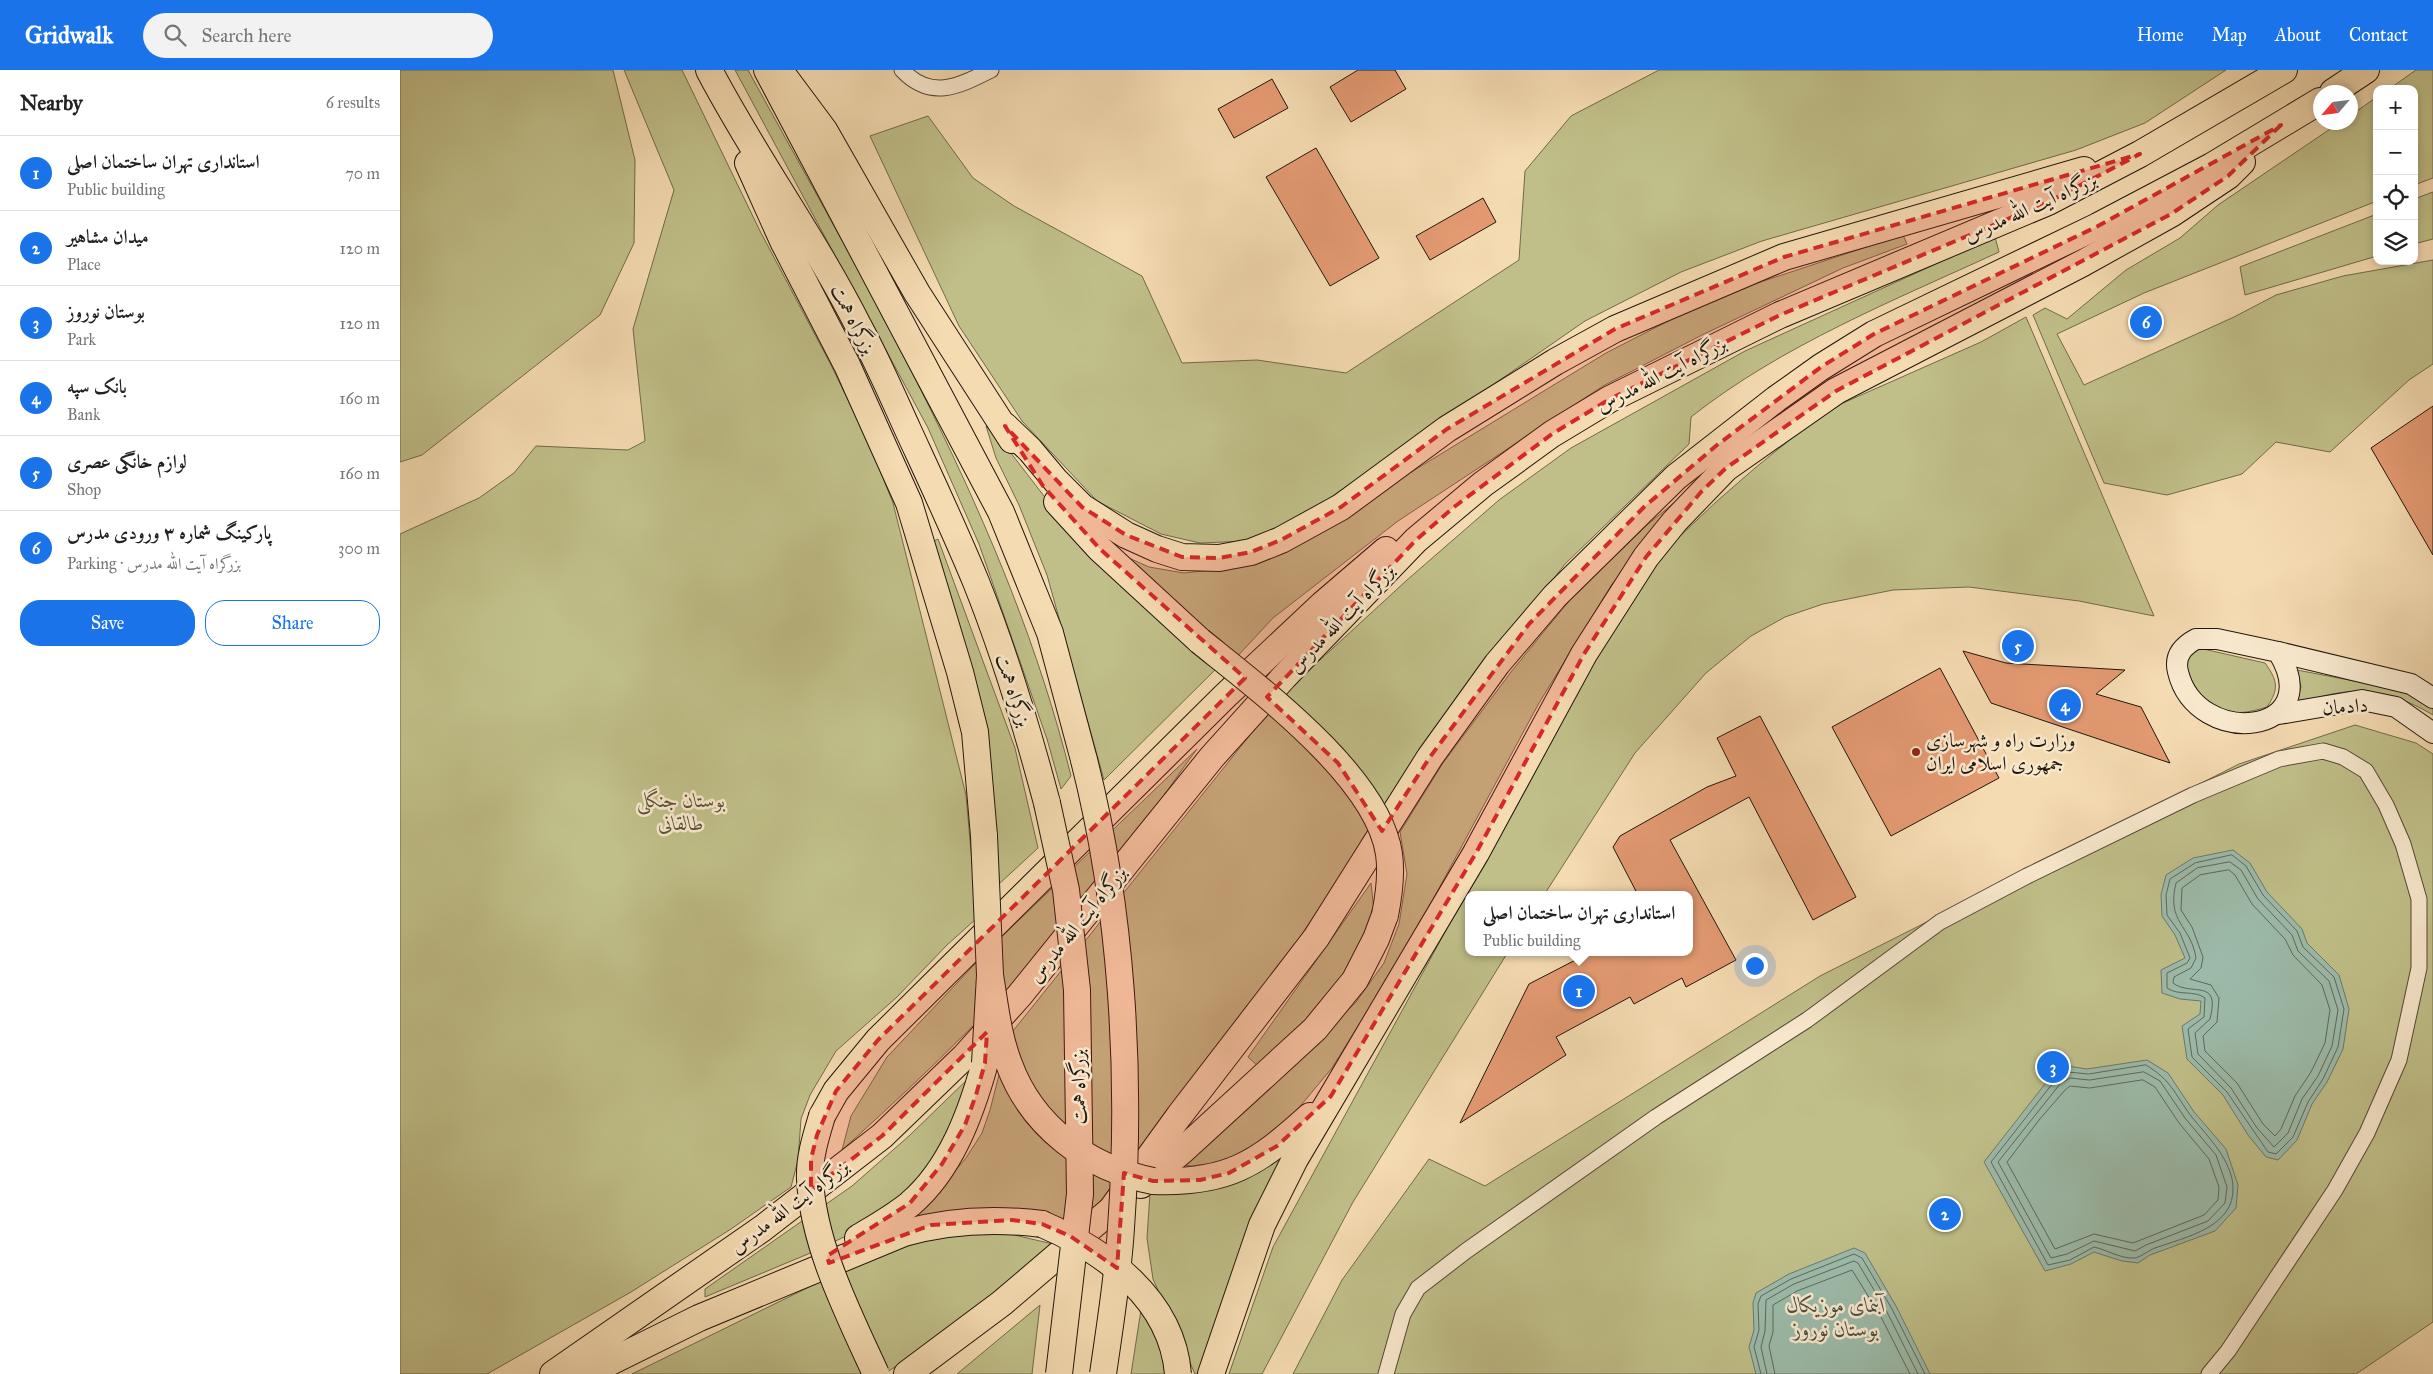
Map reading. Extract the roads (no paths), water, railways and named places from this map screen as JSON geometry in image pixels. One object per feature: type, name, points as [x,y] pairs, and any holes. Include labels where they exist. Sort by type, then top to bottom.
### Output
[{"type":"highway","name":"بزرگراه همت","points":[[709,70],[733,114],[818,250],[850,310],[934,486],[976,583],[1004,659],[1026,725],[1047,803],[1066,890],[1077,990],[1080,1194],[1059,1374]]},
{"type":"highway","name":"بزرگراه همت","points":[[766,70],[1001,512],[1050,633],[1084,760],[1101,836],[1109,885],[1119,970],[1124,1085],[1121,1229],[1103,1374]]},
{"type":"highway","points":[[780,70],[824,130],[916,292],[976,386],[1005,426],[1022,456],[1070,516],[1135,583],[1316,739],[1353,781],[1374,816],[1389,854],[1390,891],[1385,915],[1376,940],[1354,980],[1315,1029],[1184,1150],[1002,1303],[907,1374]]},
{"type":"highway","points":[[2211,112],[2251,70]]},
{"type":"highway","name":"بزرگراه آیت الله مدرس","points":[[553,1374],[762,1228],[889,1129],[965,1056],[1019,996],[1212,757],[1284,677],[1391,566],[1454,507],[1552,434],[1610,398],[1780,315],[2048,202],[2140,154],[2284,70]]},
{"type":"highway","points":[[2344,85],[2366,70]]},
{"type":"highway","points":[[1112,1210],[1179,1116],[1316,938],[1430,757],[1497,664],[1542,610],[1676,477],[1821,366],[1874,334],[2098,226],[2212,166],[2313,104]]},
{"type":"highway","points":[[733,114],[752,174],[783,241],[847,365],[909,503],[960,672],[975,732],[984,836],[990,975],[985,1062],[965,1125],[926,1187],[910,1203],[888,1219],[764,1290]]},
{"type":"highway","points":[[1211,1374],[1262,1225],[1294,1159],[1476,853],[1584,654],[1646,557],[1702,492],[1726,468],[1836,391],[2083,263],[2171,214],[2228,176],[2281,125]]},
{"type":"highway","points":[[1005,426],[1030,450],[1056,481],[1082,507],[1126,535],[1157,550],[1182,557],[1219,558],[1251,552],[1281,540],[1334,511],[1447,429],[1555,362],[1615,329],[1784,257],[2140,154]]},
{"type":"highway","points":[[876,1374],[829,1262],[815,1214],[810,1179],[811,1158],[822,1116],[836,1091],[878,1040],[1225,696],[1378,555],[1454,507]]},
{"type":"highway","points":[[990,975],[1001,1039],[1008,1064],[1019,1088],[1035,1112],[1066,1142],[1098,1162],[1132,1176],[1153,1180],[1200,1180],[1229,1173],[1277,1146],[1331,1096]]},
{"type":"highway","points":[[586,1374],[699,1318],[882,1241],[932,1225],[979,1220],[1012,1220],[1042,1224],[1070,1236],[1094,1251],[1131,1279],[1160,1318],[1170,1338],[1178,1374]]},
{"type":"street","points":[[902,70],[912,80],[935,89],[962,84],[991,70]]},
{"type":"street","points":[[2196,639],[2217,639],[2278,652],[2288,668],[2291,684],[2288,698],[2279,714],[2257,722],[2234,723],[2209,715],[2197,706],[2188,694],[2178,669],[2178,655],[2185,645],[2196,639]]},
{"type":"street","name":"دادمان","points":[[2278,652],[2411,684],[2433,698]]},
{"type":"street","name":"دادمان","points":[[2279,714],[2362,700],[2396,707],[2433,733]]},
{"type":"street","points":[[1386,1374],[1403,1314],[1418,1288],[1466,1251],[1656,1117],[1807,1020],[1940,922],[2026,876],[2193,795],[2279,760],[2323,751],[2343,757],[2366,771],[2386,805],[2403,844],[2419,899],[2419,968],[2399,1060],[2368,1132],[2335,1190],[2228,1351],[2209,1374]]},
{"type":"water","points":[[2233,850],[2250,863],[2267,892],[2302,929],[2307,943],[2339,975],[2349,1009],[2343,1049],[2327,1082],[2312,1104],[2297,1140],[2278,1160],[2266,1157],[2248,1135],[2223,1095],[2187,1059],[2182,1026],[2200,1014],[2201,1001],[2180,999],[2162,993],[2161,970],[2185,958],[2175,935],[2162,916],[2161,895],[2166,875],[2193,858]]},
{"type":"water","points":[[2147,1060],[2168,1073],[2194,1112],[2226,1149],[2238,1185],[2236,1208],[2215,1231],[2150,1255],[2138,1263],[2122,1261],[2094,1252],[2071,1264],[2045,1271],[1984,1162],[2052,1075],[2067,1066],[2087,1069]]},
{"type":"water","name":"آبنمای موزیکال بوستان نوروز","points":[[1854,1248],[1865,1253],[1896,1306],[1930,1374],[1756,1374],[1749,1347],[1754,1330],[1753,1303],[1756,1293],[1789,1274]]},
{"type":"place","name":"پارکینگ شماره ۳ ورودی مدرس","points":[[2146,322]]},
{"type":"place","name":"لوازم خانگی عصری","points":[[2018,646]]},
{"type":"place","name":"بانک سپه","points":[[2065,705]]},
{"type":"place","name":"وزارت راه و شهرسازی جمهوری اسلامی ایران","points":[[1916,752]]},
{"type":"place","name":"استانداری تهران ساختمان اصلی","points":[[1579,991]]},
{"type":"place","name":"بوستان نوروز","points":[[2053,1067]]},
{"type":"place","name":"میدان مشاهیر","points":[[1945,1214]]},
{"type":"park label","name":"بوستان جنگلی طالقانی","points":[[681,812]]}]
